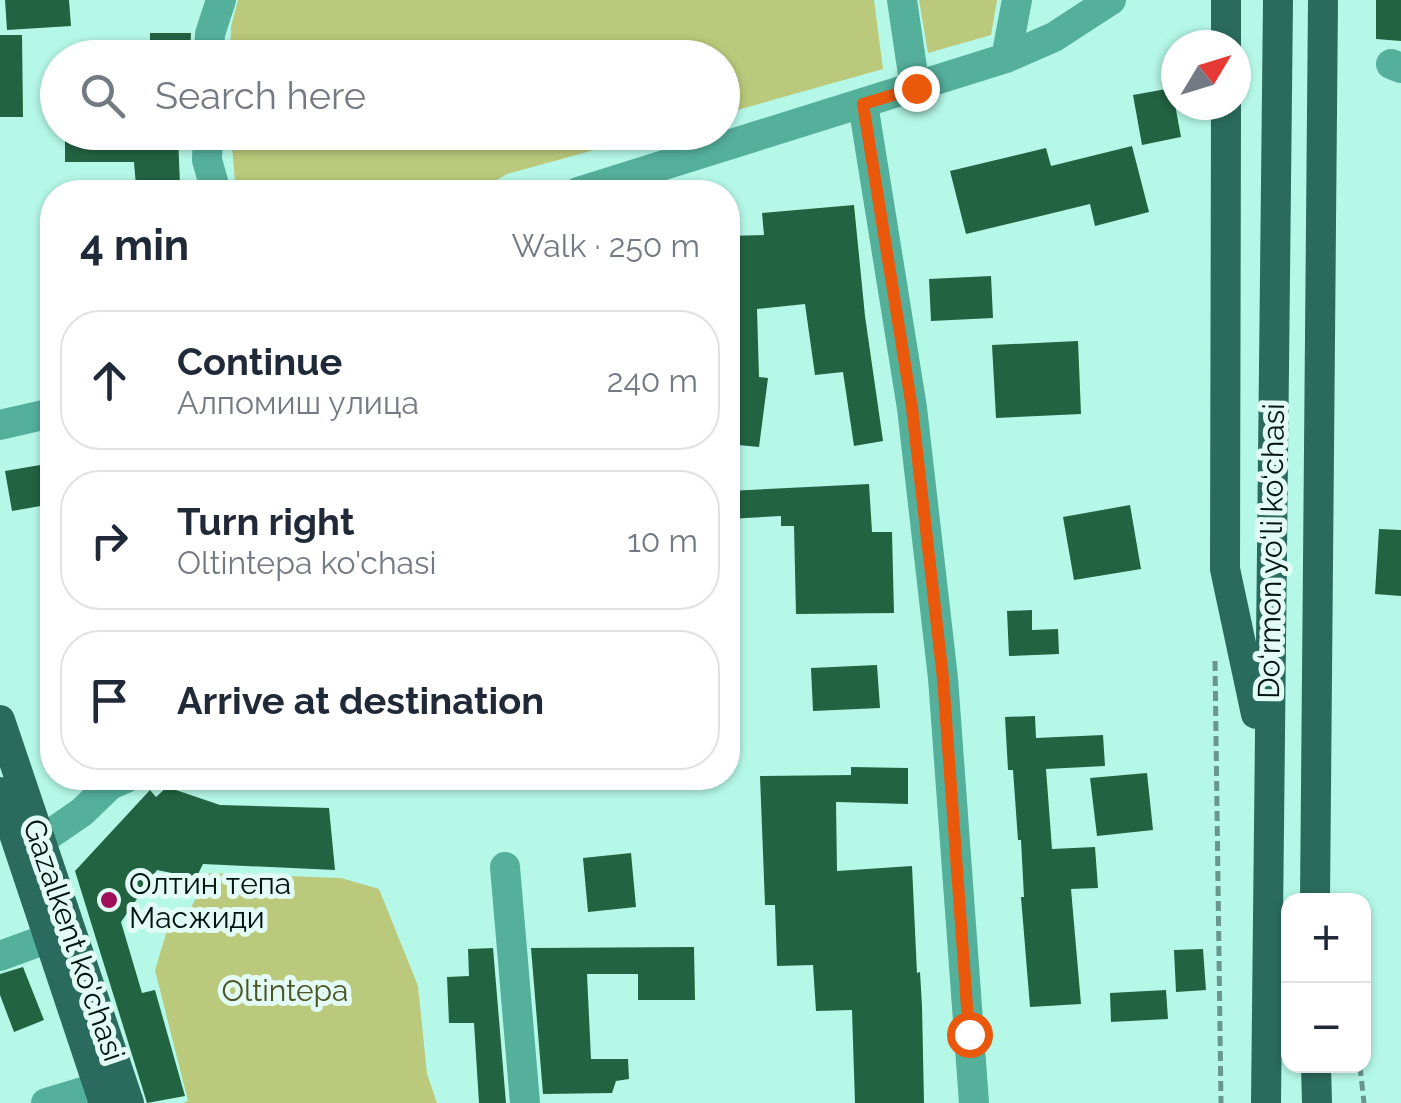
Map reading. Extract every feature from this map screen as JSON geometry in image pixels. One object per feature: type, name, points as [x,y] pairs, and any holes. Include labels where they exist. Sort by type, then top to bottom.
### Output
[{"type":"main road","points":[[1226,0],[1226,30]]},
{"type":"main road","name":"Do‘rmon yo‘li ko‘chasi","points":[[1266,1103],[1278,0]]},
{"type":"main road","name":"Do‘rmon yo‘li ko‘chasi","points":[[1315,893],[1323,0]]},
{"type":"main road","points":[[1226,120],[1226,569],[1268,772]]},
{"type":"main road","name":"Gazalkent ko'chasi","points":[[0,720],[40,841],[102,1095]]},
{"type":"main road","name":"Gazalkent ko'chasi","points":[[0,792],[128,1103]]},
{"type":"main road","points":[[1316,1073],[1316,1103]]},
{"type":"street","points":[[210,40],[221,0]]},
{"type":"street","points":[[902,0],[916,88]]},
{"type":"street","points":[[1006,58],[1018,0]]},
{"type":"street","points":[[740,142],[1006,58],[1054,37],[1111,0]]},
{"type":"street","points":[[863,104],[912,408],[943,678],[974,1103]]},
{"type":"street","points":[[208,150],[213,180]]},
{"type":"street","points":[[617,180],[714,150]]},
{"type":"street","points":[[0,425],[40,416]]},
{"type":"street","points":[[40,841],[82,812],[105,790]]},
{"type":"street","points":[[505,867],[525,1103]]},
{"type":"street","points":[[0,956],[60,935]]},
{"type":"street","points":[[46,1103],[102,1095]]},
{"type":"path","points":[[1221,983],[1221,1103]]},
{"type":"path","points":[[1361,1073],[1364,1103]]},
{"type":"green space","points":[[238,0],[874,0],[883,69],[740,109],[740,40],[231,40]]},
{"type":"green space","points":[[919,0],[997,0],[991,35],[928,53]]},
{"type":"green space","points":[[232,150],[594,150],[497,180],[235,180]]},
{"type":"green space","name":"Oltintepa","points":[[209,873],[341,878],[379,889],[418,986],[427,1074],[437,1103],[183,1103],[188,1101],[155,970],[169,924],[184,921]]},
{"type":"building","points":[[5,0],[69,0],[71,26],[7,30]]},
{"type":"building","points":[[1376,0],[1401,0],[1401,41],[1376,39]]},
{"type":"building","points":[[150,33],[191,33],[191,40],[150,40]]},
{"type":"building","points":[[0,35],[22,35],[23,117],[0,117]]},
{"type":"building","points":[[1161,90],[1161,120],[1178,120],[1181,137],[1142,145],[1133,95]]},
{"type":"building","points":[[1132,146],[1149,212],[1095,226],[1090,204],[966,234],[950,171],[1046,148],[1051,166]]},
{"type":"building","points":[[65,150],[179,150],[180,180],[136,180],[134,162],[65,162]]},
{"type":"building","points":[[854,205],[883,441],[854,446],[843,372],[815,375],[805,304],[757,309],[759,377],[768,378],[759,447],[740,445],[740,236],[764,235],[762,213]]},
{"type":"building","points":[[991,276],[993,318],[931,321],[929,279]]},
{"type":"building","points":[[1078,341],[1081,414],[996,418],[992,345]]},
{"type":"building","points":[[40,465],[40,506],[12,511],[5,471]]},
{"type":"building","points":[[869,484],[872,532],[892,532],[894,613],[796,614],[794,526],[781,526],[781,516],[740,518],[740,490]]},
{"type":"building","points":[[1130,505],[1141,569],[1074,580],[1063,517]]},
{"type":"building","points":[[1379,529],[1401,530],[1401,596],[1375,594]]},
{"type":"building","points":[[1032,610],[1032,630],[1058,629],[1059,654],[1009,656],[1007,611]]},
{"type":"building","points":[[877,665],[880,708],[813,711],[811,668]]},
{"type":"building","points":[[1035,716],[1036,738],[1103,735],[1105,766],[1046,769],[1052,849],[1095,847],[1098,888],[1071,889],[1081,1004],[1030,1007],[1021,897],[1021,840],[1013,770],[1008,770],[1005,717]]},
{"type":"building","points":[[851,767],[908,768],[908,804],[836,802],[837,871],[912,866],[924,1103],[855,1103],[852,1010],[816,1011],[813,965],[777,966],[775,905],[765,905],[760,776],[851,775]]},
{"type":"building","points":[[1147,773],[1153,830],[1097,836],[1090,778]]},
{"type":"building","name":"Олтин тепа Масжиди","points":[[150,790],[156,797],[164,790],[176,790],[220,805],[329,808],[335,870],[203,864],[196,878],[157,870],[121,922],[142,993],[155,990],[185,1096],[147,1103],[75,871]]},
{"type":"building","points":[[631,853],[636,907],[588,912],[583,858]]},
{"type":"building","points":[[694,947],[695,1000],[638,1000],[638,974],[587,974],[591,1059],[628,1059],[629,1079],[616,1081],[612,1093],[543,1094],[531,948]]},
{"type":"building","points":[[493,948],[506,1103],[479,1103],[474,1023],[449,1023],[447,977],[469,976],[468,949]]},
{"type":"building","points":[[1203,949],[1206,990],[1176,992],[1174,950]]},
{"type":"building","points":[[23,967],[44,1020],[14,1032],[0,995],[0,974]]},
{"type":"building","points":[[1166,990],[1168,1019],[1111,1022],[1110,993]]},
{"type":"place","name":"Олтин тепа Масжиди","points":[[109,900]]},
{"type":"route","points":[[916,88],[863,104],[912,408],[943,678],[969,1034]]}]
